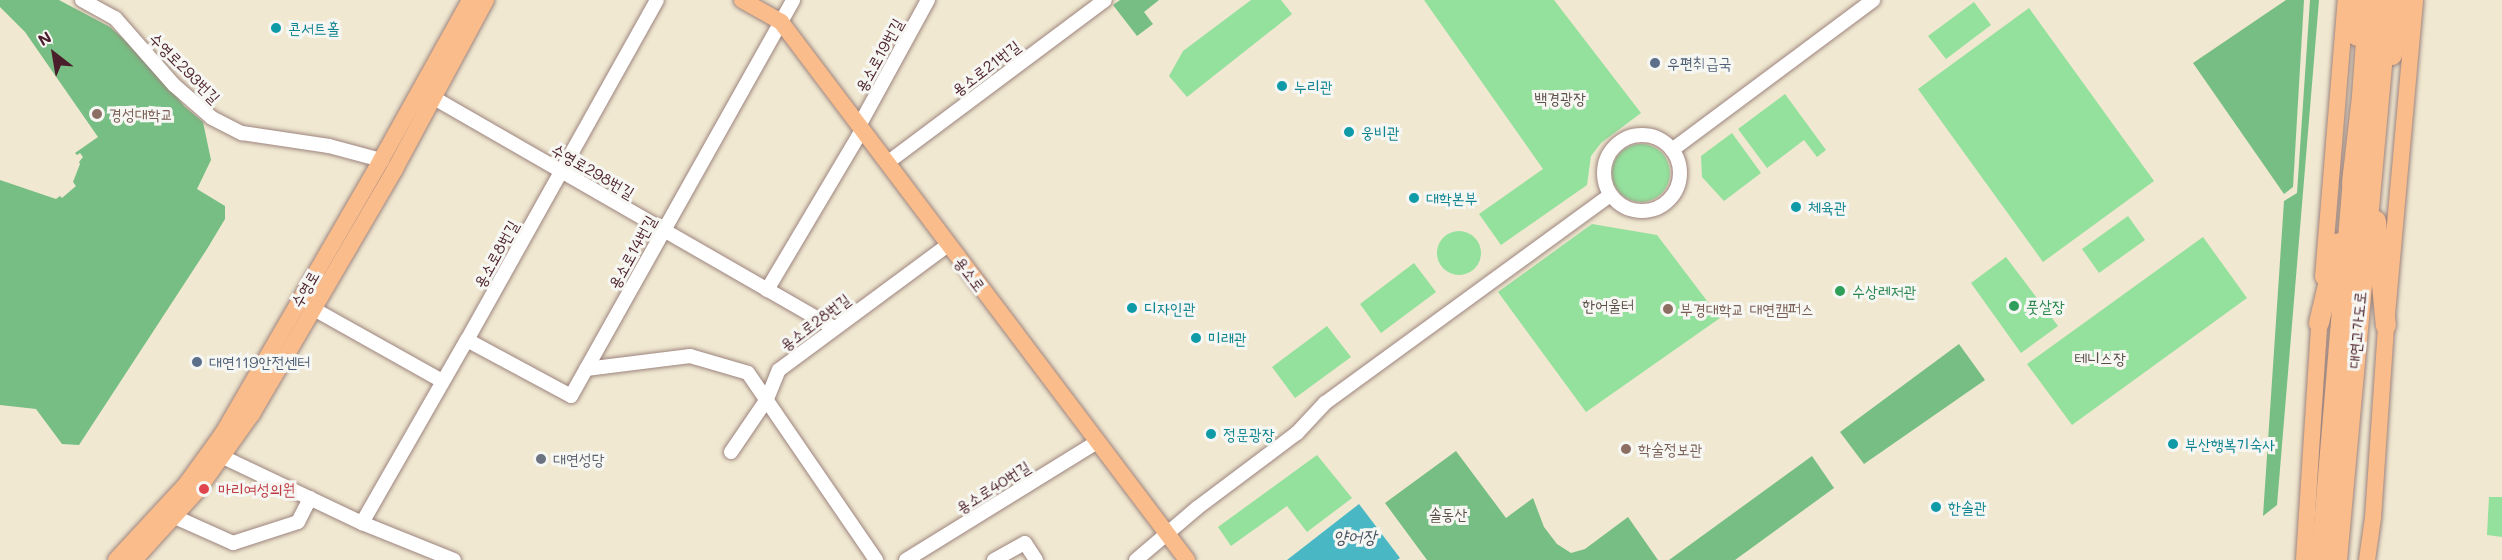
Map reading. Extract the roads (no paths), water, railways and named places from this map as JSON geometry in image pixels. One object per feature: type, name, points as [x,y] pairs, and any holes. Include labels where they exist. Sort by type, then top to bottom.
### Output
[{"type":"highway","points":[[2354,0],[2371,98]]},
{"type":"highway","points":[[2369,0],[2371,98]]},
{"type":"highway","points":[[2319,322],[2363,174],[2371,98],[2388,0]]},
{"type":"highway","points":[[2371,98],[2407,0]]},
{"type":"highway","points":[[2363,174],[2386,326]]},
{"type":"highway","name":"대연고가도로","points":[[2321,560],[2349,326],[2363,174]]},
{"type":"highway","name":"대연고가도로","points":[[2337,560],[2349,326]]},
{"type":"main road","name":"수영로","points":[[116,560],[174,498],[223,433],[381,160],[470,0]]},
{"type":"main road","name":"수영로","points":[[134,560],[175,517],[224,457],[252,414],[395,169],[486,0]]},
{"type":"main road","name":"용소로","points":[[742,0],[781,22],[1187,560]]},
{"type":"main road","points":[[2304,560],[2319,322],[2346,0]]},
{"type":"main road","points":[[2367,560],[2373,519],[2386,326],[2415,0]]},
{"type":"main road","points":[[2373,519],[2376,560]]},
{"type":"street","name":"수영로293번길","points":[[82,0],[115,18],[174,85],[212,118],[242,133],[329,146],[381,160]]},
{"type":"street","name":"용소로8번길","points":[[362,523],[657,0]]},
{"type":"street","name":"용소로14번길","points":[[467,340],[571,396],[793,0]]},
{"type":"street","name":"용소로19번길","points":[[860,128],[928,0]]},
{"type":"street","name":"용소로21번길","points":[[887,164],[1105,0]]},
{"type":"street","points":[[1672,150],[1874,0]]},
{"type":"street","name":"수영로298번길","points":[[434,98],[834,328]]},
{"type":"street","points":[[767,290],[860,128]]},
{"type":"street","points":[[1643,135],[1654,137],[1672,150],[1678,159],[1680,178],[1671,197],[1664,204],[1650,210],[1635,210],[1621,205],[1610,195],[1604,169],[1609,153],[1622,140],[1643,135]]},
{"type":"street","points":[[1136,560],[1197,508],[1297,433],[1325,403],[1610,195]]},
{"type":"street","name":"용소로28번길","points":[[731,452],[767,399],[779,370],[948,245]]},
{"type":"street","points":[[312,308],[442,381]]},
{"type":"street","points":[[586,369],[690,356],[748,373],[876,560]]},
{"type":"street","name":"용소로40번길","points":[[910,559],[1097,442]]},
{"type":"street","points":[[224,457],[362,523],[454,560]]},
{"type":"street","points":[[175,517],[233,543],[298,522],[310,498]]},
{"type":"street","points":[[994,560],[1025,543],[1036,560]]},
{"type":"water","name":"양어장","points":[[1359,504],[1400,558],[1397,560],[1287,560]]},
{"type":"place","name":"콘서트홀","points":[[276,28]]},
{"type":"place","name":"우편취급국","points":[[1655,63]]},
{"type":"place","name":"누리관","points":[[1282,86]]},
{"type":"place","name":"경성대학교","points":[[97,114]]},
{"type":"place","name":"웅비관","points":[[1349,132]]},
{"type":"place","name":"대학본부","points":[[1414,198]]},
{"type":"place","name":"체육관","points":[[1796,207]]},
{"type":"place","name":"수상레저관","points":[[1840,291]]},
{"type":"place","name":"풋살장","points":[[2014,306]]},
{"type":"place","name":"디자인관","points":[[1132,308]]},
{"type":"place","name":"부경대학교 대연캠퍼스","points":[[1668,309]]},
{"type":"place","name":"미래관","points":[[1196,338]]},
{"type":"place","name":"대연119안전센터","points":[[197,362]]},
{"type":"place","name":"정문광장","points":[[1211,434]]},
{"type":"place","name":"부산행복기숙사","points":[[2173,444]]},
{"type":"place","name":"학술정보관","points":[[1626,449]]},
{"type":"place","name":"대연성당","points":[[541,459]]},
{"type":"place","name":"마리여성의원","points":[[204,489]]},
{"type":"place","name":"한솔관","points":[[1936,507]]},
{"type":"park label","name":"백경광장","points":[[1560,98]]},
{"type":"park label","name":"한어울터","points":[[1608,305]]},
{"type":"park label","name":"테니스장","points":[[2100,358]]},
{"type":"park label","name":"솔동산","points":[[1448,514]]}]
